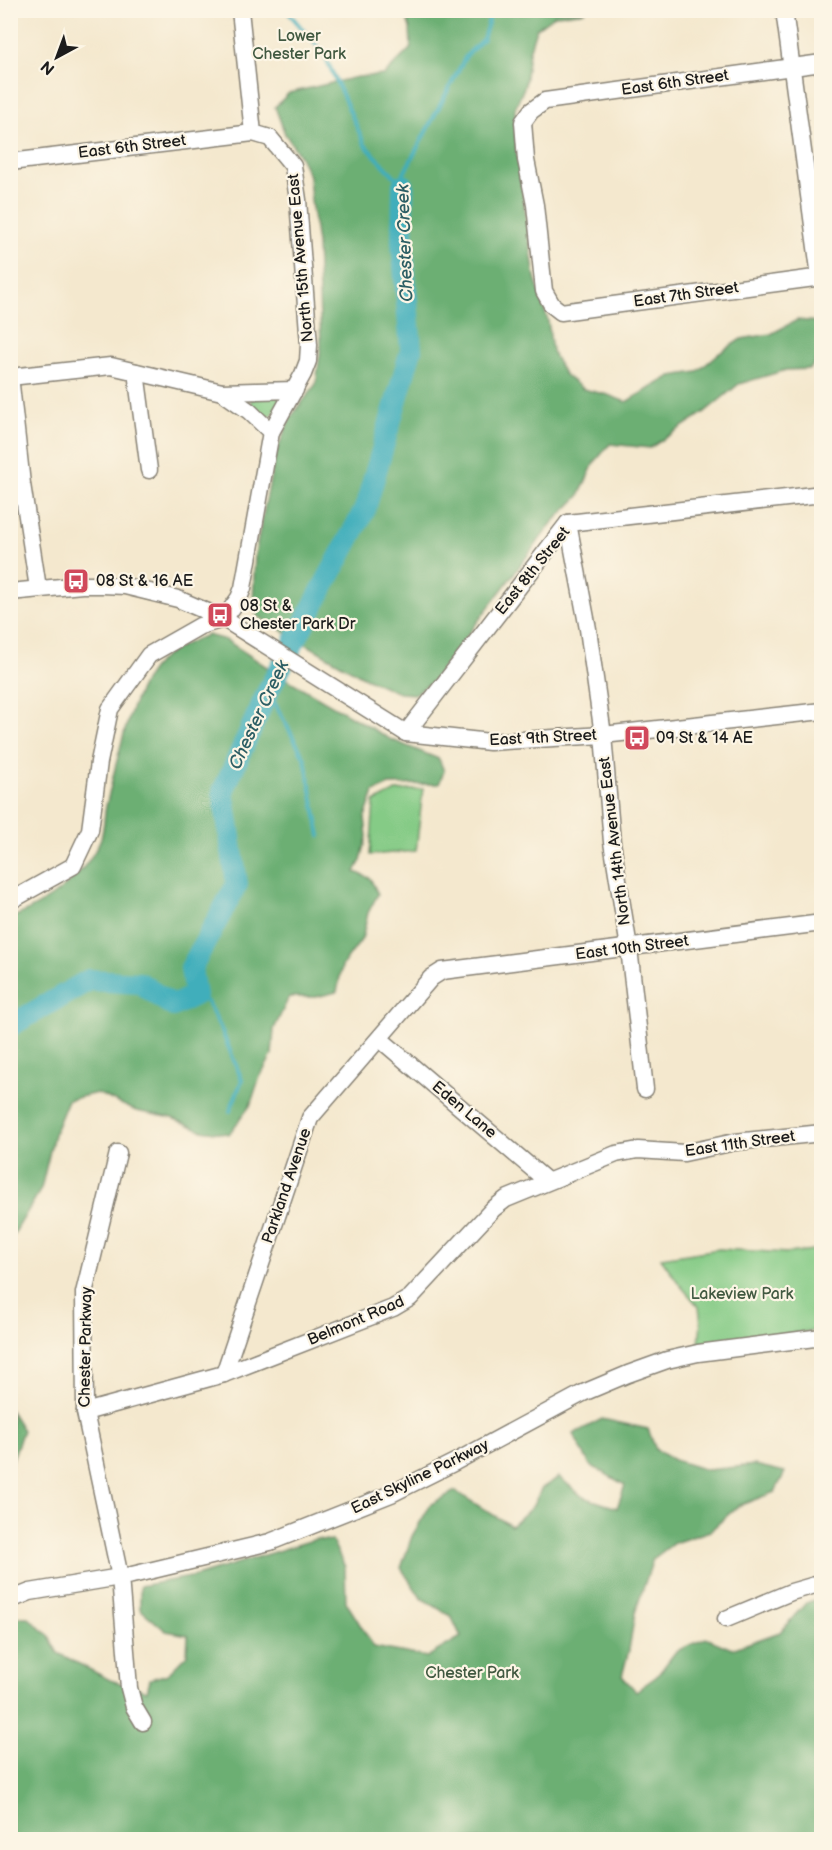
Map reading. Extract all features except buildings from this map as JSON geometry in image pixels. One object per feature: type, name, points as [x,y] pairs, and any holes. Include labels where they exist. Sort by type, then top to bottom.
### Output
[{"type":"street","points":[[240,10],[253,133]]},
{"type":"street","points":[[784,10],[821,277]]},
{"type":"street","name":"East 6th Street","points":[[552,305],[544,291],[535,205],[526,160],[523,122],[531,111],[545,101],[822,63]]},
{"type":"street","name":"East 6th Street","points":[[10,162],[253,133]]},
{"type":"street","name":"North 15th Avenue East","points":[[230,623],[243,588],[271,432],[295,390],[308,361],[309,345],[298,200],[293,166],[270,138],[253,133]]},
{"type":"street","name":"East 7th Street","points":[[552,305],[561,312],[821,277]]},
{"type":"street","points":[[38,588],[22,484],[11,376],[111,366],[222,392],[295,390]]},
{"type":"street","points":[[136,372],[149,470]]},
{"type":"street","points":[[222,392],[249,411],[271,432]]},
{"type":"street","name":"East 8th Street","points":[[406,733],[568,523],[822,494]]},
{"type":"street","name":"North 14th Avenue East","points":[[568,523],[588,629],[603,735],[612,842],[629,948],[645,1089]]},
{"type":"street","points":[[10,592],[82,585],[125,586],[178,599],[230,623]]},
{"type":"street","points":[[10,901],[73,866],[90,830],[99,762],[110,709],[149,655],[200,626],[230,623]]},
{"type":"street","name":"East 9th Street","points":[[230,623],[406,733],[490,742],[603,735],[822,711]]},
{"type":"street","name":"East 10th Street","points":[[442,971],[822,923]]},
{"type":"street","name":"Parkland Avenue","points":[[224,1374],[310,1118],[431,978],[442,971]]},
{"type":"street","name":"Eden Lane","points":[[380,1039],[547,1181]]},
{"type":"street","name":"East 11th Street","points":[[659,1151],[684,1153],[735,1142],[822,1133]]},
{"type":"street","name":"Belmont Road","points":[[85,1412],[224,1374],[393,1308],[410,1298],[493,1209],[506,1199],[616,1154],[638,1150],[659,1151]]},
{"type":"street","name":"Chester Parkway","points":[[118,1153],[84,1293],[85,1412],[120,1577],[129,1688],[134,1707],[143,1722]]},
{"type":"street","name":"East Skyline Parkway","points":[[10,1600],[30,1592],[120,1577],[270,1542],[369,1503],[455,1462],[583,1394],[639,1370],[698,1353],[822,1337]]},
{"type":"street","points":[[726,1619],[791,1592],[822,1583]]},
{"type":"green space","points":[[404,11],[586,11],[555,15],[536,29],[529,52],[525,85],[515,109],[516,149],[535,277],[548,321],[552,351],[564,374],[583,389],[626,402],[671,376],[697,372],[718,354],[741,339],[771,334],[797,320],[819,322],[821,342],[818,357],[810,369],[786,370],[739,384],[705,412],[650,448],[610,444],[594,463],[579,496],[552,523],[433,681],[415,694],[399,693],[365,678],[257,616],[253,604],[255,554],[275,456],[290,418],[316,384],[321,345],[317,244],[309,176],[300,156],[285,134],[275,107],[289,93],[357,77],[384,75],[411,48],[410,28]]},
{"type":"green space","points":[[277,394],[282,399],[271,416],[266,417],[251,405],[253,397]]},
{"type":"green space","points":[[207,635],[226,640],[273,671],[390,739],[439,759],[444,771],[439,784],[389,785],[374,792],[365,817],[367,837],[355,872],[370,878],[378,894],[368,913],[362,939],[342,966],[337,992],[316,997],[289,997],[274,1029],[272,1055],[259,1079],[250,1106],[229,1134],[201,1130],[172,1118],[136,1111],[97,1093],[68,1100],[54,1134],[41,1189],[11,1239],[11,918],[51,897],[86,865],[101,838],[106,806],[124,734],[144,681],[153,668],[171,652]]},
{"type":"green space","points":[[423,789],[416,851],[370,855],[374,802],[396,791]]},
{"type":"green space","name":"Lakeview Park","points":[[719,1249],[788,1253],[821,1249],[821,1330],[699,1344],[701,1323],[699,1307],[661,1258]]},
{"type":"green space","points":[[11,1411],[23,1430],[11,1464]]},
{"type":"green space","name":"Chester Park","points":[[602,1419],[648,1429],[656,1450],[674,1460],[707,1470],[755,1465],[785,1472],[775,1492],[738,1506],[710,1531],[674,1543],[653,1559],[635,1613],[622,1676],[636,1691],[657,1676],[676,1651],[706,1638],[732,1649],[780,1632],[806,1603],[821,1598],[821,1839],[11,1840],[11,1617],[28,1617],[48,1635],[58,1653],[110,1680],[147,1691],[150,1679],[168,1674],[187,1655],[188,1635],[166,1631],[140,1609],[140,1586],[196,1576],[316,1539],[332,1541],[345,1567],[346,1602],[374,1647],[427,1657],[461,1637],[451,1616],[421,1598],[401,1568],[412,1536],[431,1504],[455,1491],[511,1526],[532,1507],[542,1488],[559,1477],[583,1497],[617,1508],[625,1485],[590,1465],[573,1434]]},
{"type":"waterway","points":[[284,10],[324,54],[365,145],[403,185]]},
{"type":"waterway","name":"Chester Creek","points":[[403,185],[403,175],[466,56],[483,39],[492,10]]},
{"type":"waterway","name":"Chester Creek","points":[[10,1026],[89,980],[140,983],[173,1006],[195,995],[191,968],[237,884],[223,791],[268,691],[365,509],[411,350],[402,242],[403,185]]},
{"type":"waterway","points":[[268,691],[305,759],[320,836]]},
{"type":"waterway","points":[[195,995],[207,1002],[242,1080],[230,1111]]},
{"type":"place","name":"08 St & 16 AE","points":[[76,581]]},
{"type":"place","name":"08 St & Chester Park Dr","points":[[220,615]]},
{"type":"place","name":"09 St & 14 AE","points":[[637,738]]},
{"type":"park label","name":"Lower Chester Park","points":[[299,45]]}]
